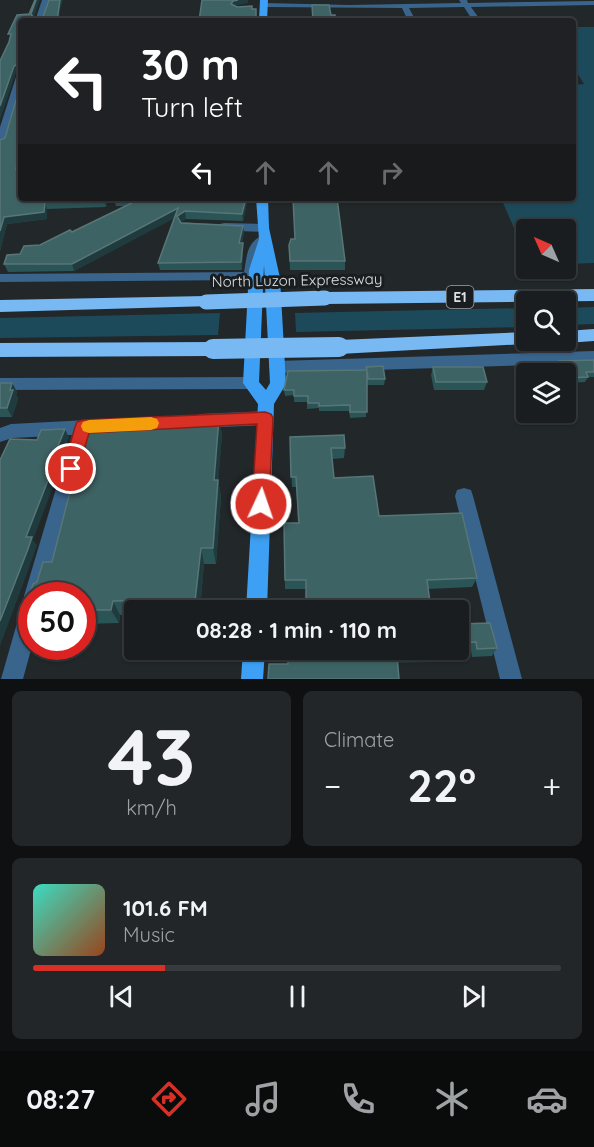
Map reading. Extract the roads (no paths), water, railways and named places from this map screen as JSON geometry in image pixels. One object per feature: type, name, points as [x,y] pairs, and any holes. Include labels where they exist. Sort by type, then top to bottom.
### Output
[{"type":"highway","name":"North Luzon Expressway","points":[[0,306],[325,298],[594,295]]},
{"type":"highway","points":[[576,336],[594,335]]},
{"type":"highway","points":[[0,350],[339,347],[516,338]]},
{"type":"main road","points":[[257,600],[266,411],[278,384],[273,279],[263,234],[262,201]]},
{"type":"main road","points":[[263,234],[256,270],[251,384],[266,411]]},
{"type":"main road","points":[[252,679],[253,660]]},
{"type":"street","points":[[40,18],[46,0]]},
{"type":"street","points":[[253,8],[264,6],[405,7],[464,2],[594,3]]},
{"type":"street","points":[[464,2],[475,18]]},
{"type":"street","points":[[405,7],[410,18]]},
{"type":"street","points":[[0,106],[16,106],[0,144]]},
{"type":"street","points":[[0,278],[247,276],[251,273],[253,250],[263,234],[215,226]]},
{"type":"street","points":[[277,367],[594,357]]},
{"type":"street","points":[[0,384],[251,384]]},
{"type":"street","points":[[185,422],[266,411]]},
{"type":"street","points":[[0,435],[11,431],[129,425]]},
{"type":"street","points":[[39,582],[83,427]]},
{"type":"street","points":[[464,496],[511,679]]},
{"type":"street","points":[[12,679],[18,658]]}]
